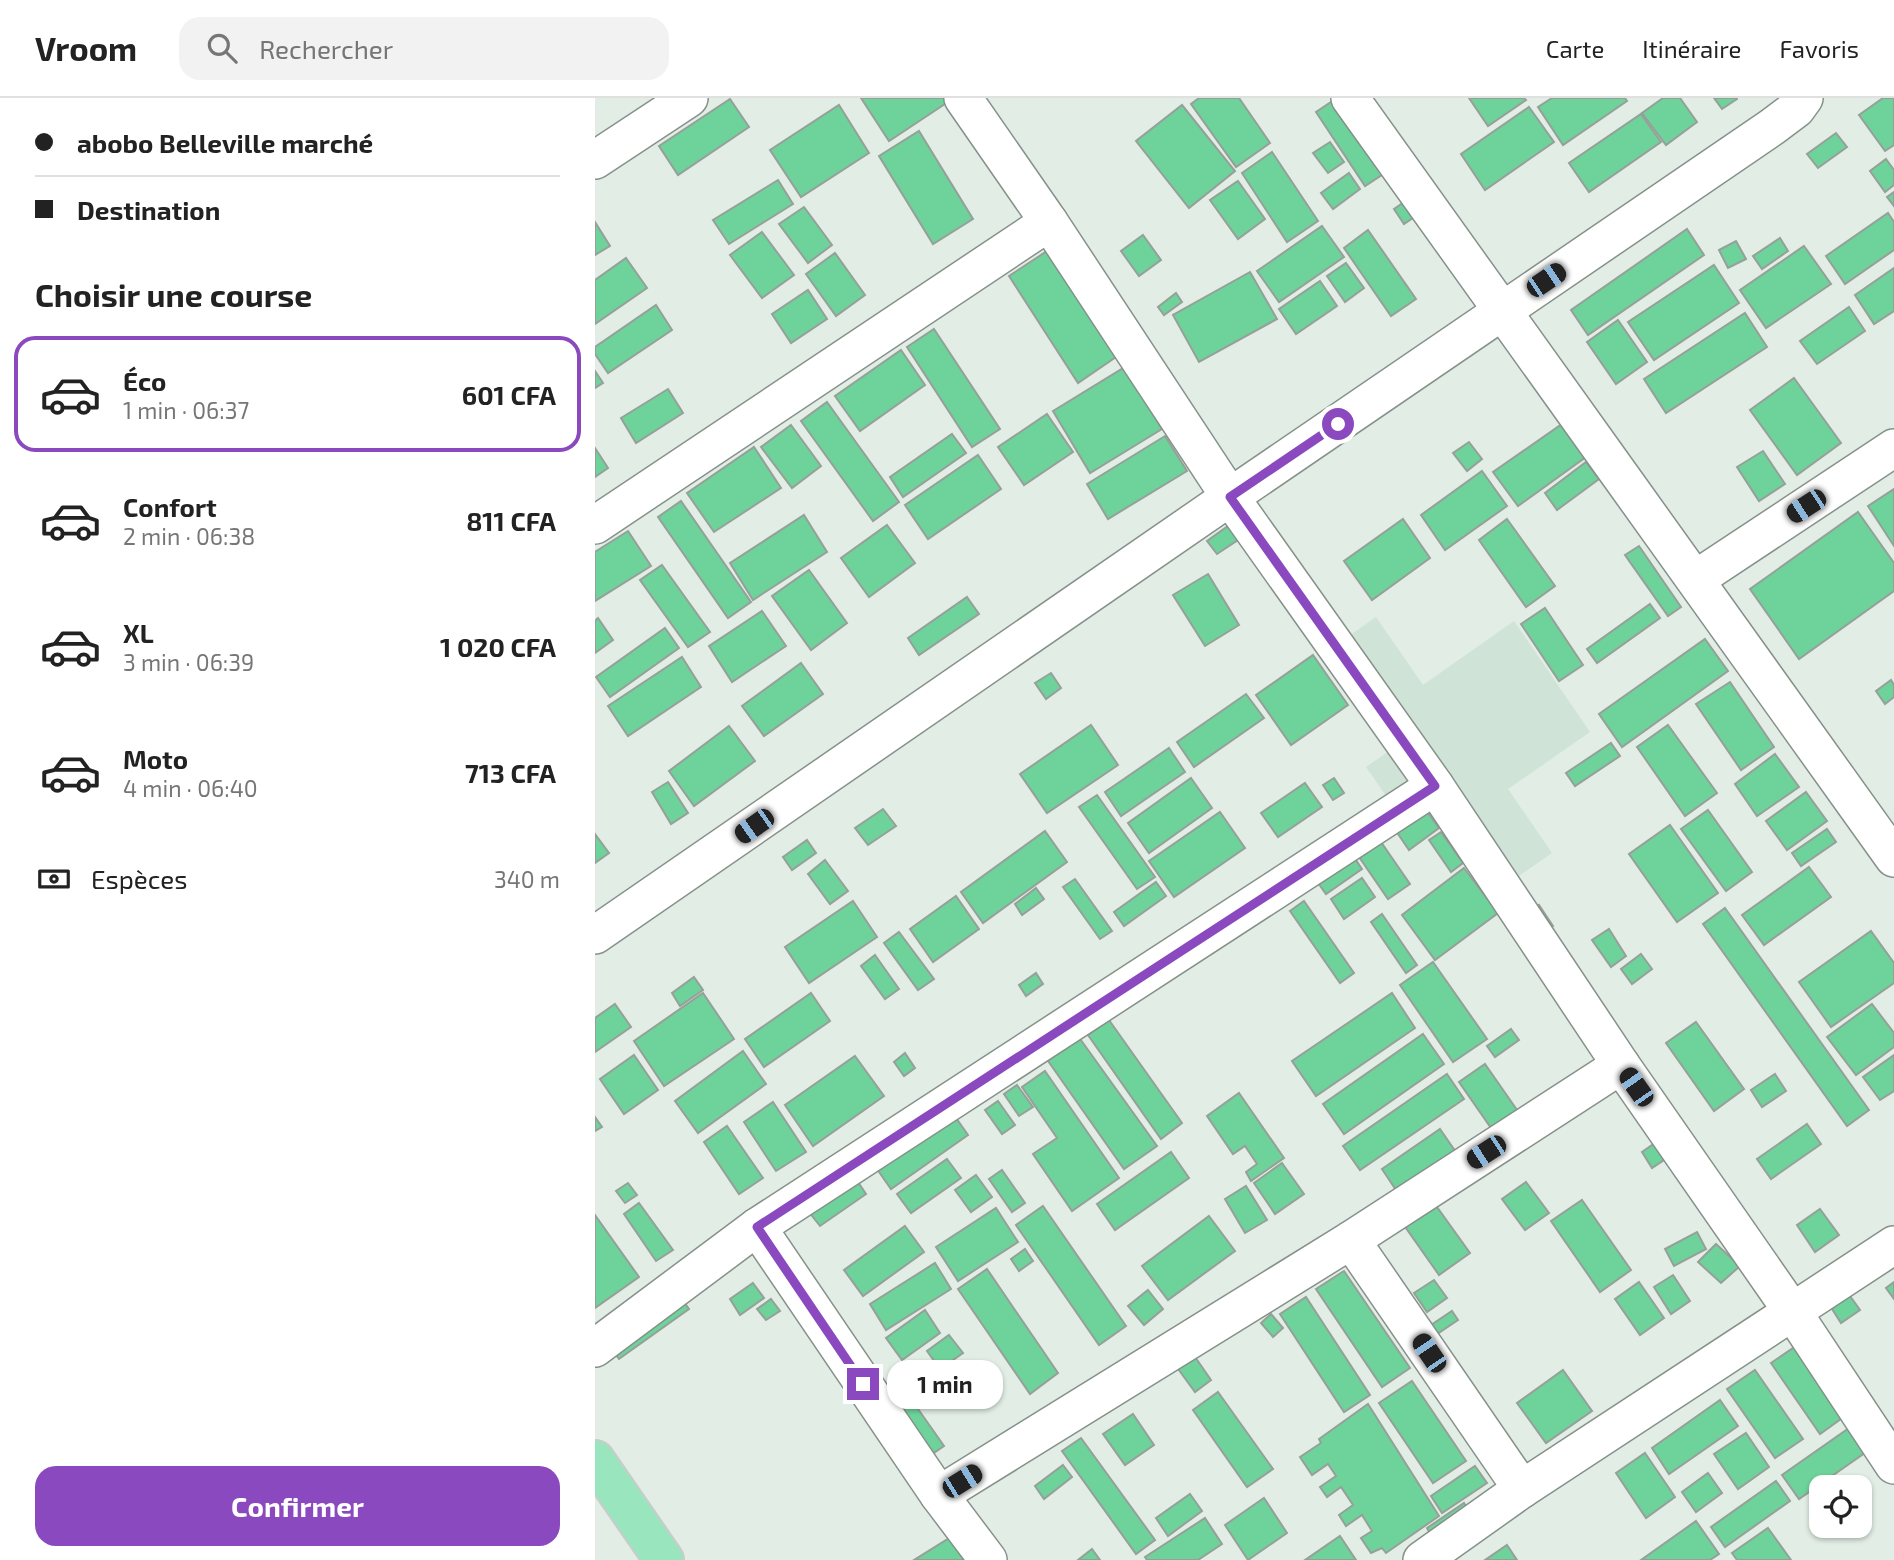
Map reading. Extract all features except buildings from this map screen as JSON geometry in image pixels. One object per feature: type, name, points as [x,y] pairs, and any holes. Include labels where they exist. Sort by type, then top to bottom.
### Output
[{"type":"main road","points":[[595,1460],[664,1560]]},
{"type":"street","points":[[595,160],[689,98]]},
{"type":"street","points":[[963,98],[1049,222],[1230,497],[1435,786],[1621,1065],[1792,1311],[1894,1465]]},
{"type":"street","points":[[1350,98],[1894,858]]},
{"type":"street","points":[[595,935],[1772,127],[1796,109],[1804,98]]},
{"type":"street","points":[[595,525],[1049,222]]},
{"type":"street","points":[[1696,579],[1894,448]]},
{"type":"street","points":[[595,1348],[757,1227],[1435,786]]},
{"type":"street","points":[[939,1495],[1351,1240],[1621,1065]]},
{"type":"street","points":[[757,1227],[939,1495],[988,1560]]},
{"type":"street","points":[[1351,1240],[1522,1489]]},
{"type":"street","points":[[1422,1560],[1522,1489],[1894,1245]]},
{"type":"shaded area","points":[[1376,617],[1423,685],[1514,621],[1590,732],[1508,789],[1552,853],[1490,896],[1413,784],[1389,800],[1366,767],[1389,751],[1323,654]]},
{"type":"route","points":[[863,1384],[757,1227],[1435,786],[1230,497],[1338,424]]}]
